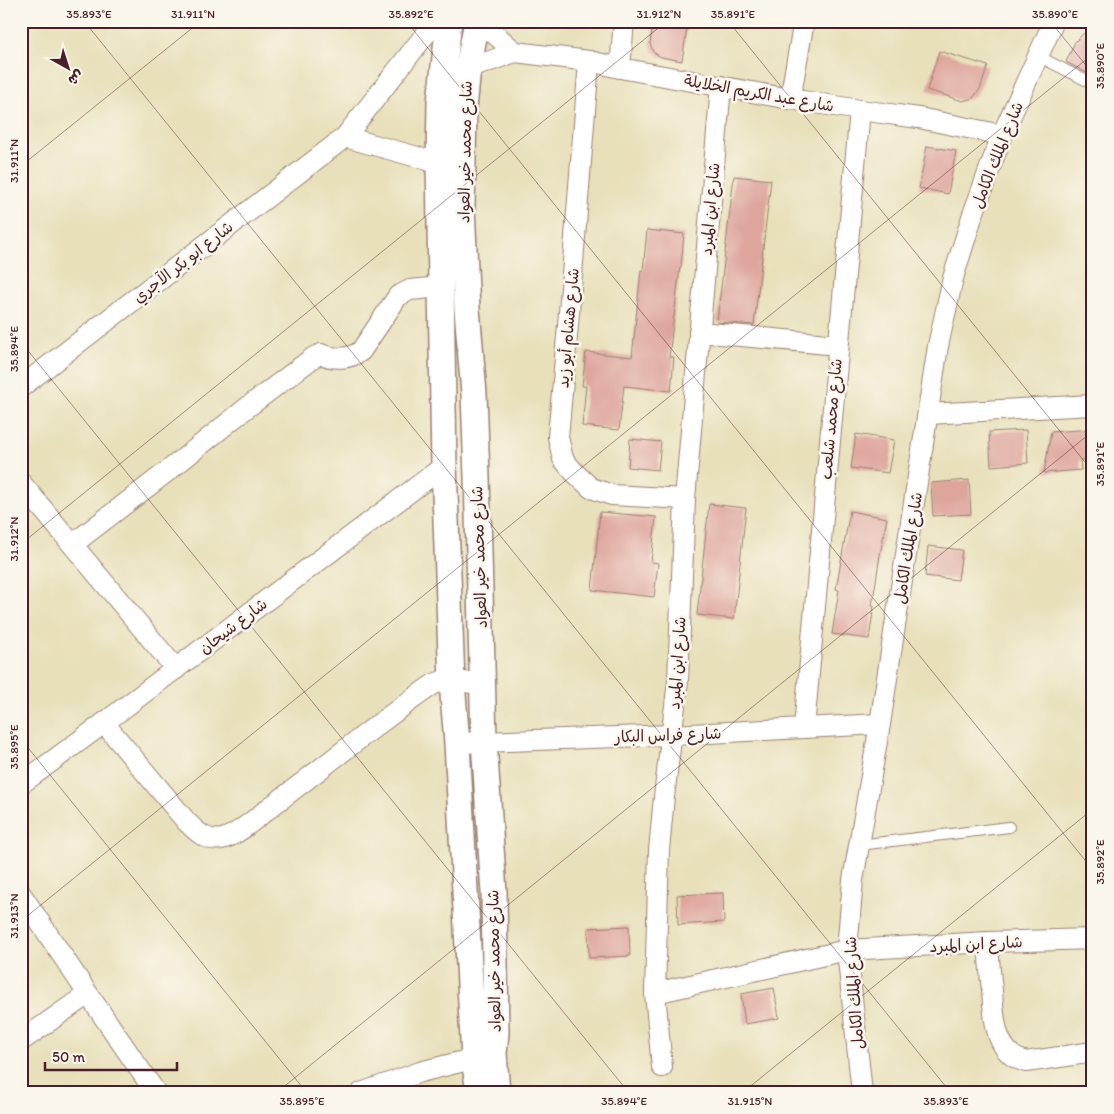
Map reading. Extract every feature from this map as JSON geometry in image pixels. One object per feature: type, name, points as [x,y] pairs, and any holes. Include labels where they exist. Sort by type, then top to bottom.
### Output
[{"type":"street","name":"شارع ابو بكر الآجري","points":[[21,387],[345,137],[436,21]]},
{"type":"street","name":"شارع محمد خير العواد","points":[[449,21],[440,102],[439,163],[444,466],[452,682],[484,1056],[479,1093]]},
{"type":"street","points":[[478,21],[515,52]]},
{"type":"street","name":"شارع محمد خير العواد","points":[[478,21],[468,69],[464,108],[462,208],[475,422],[484,741],[494,894],[496,1033],[484,1056],[497,1093]]},
{"type":"street","points":[[620,68],[624,21]]},
{"type":"street","points":[[790,99],[804,21]]},
{"type":"street","name":"شارع الملك الكامل","points":[[862,1093],[847,950],[853,880],[880,724],[938,346],[953,278],[972,217],[1002,135],[1054,21]]},
{"type":"street","name":"شارع عبد الكريم الخلايلة","points":[[468,69],[515,52],[589,61],[790,99],[919,118],[1002,135]]},
{"type":"street","name":"شارع هشام أبو زيد","points":[[589,61],[558,437],[563,459],[591,488],[612,495],[685,499]]},
{"type":"street","name":"شارع ابن المبرد","points":[[662,1067],[655,993],[659,850],[678,681],[685,499],[721,86]]},
{"type":"street","name":"شارع محمد شلعب","points":[[804,728],[860,110]]},
{"type":"street","points":[[345,137],[439,163]]},
{"type":"street","points":[[73,544],[314,357],[321,354],[340,358],[356,355],[398,296],[410,290],[441,287]]},
{"type":"street","points":[[699,332],[838,345]]},
{"type":"street","points":[[928,414],[1093,406]]},
{"type":"street","name":"شارع شيحان","points":[[21,784],[444,466]]},
{"type":"street","points":[[21,483],[176,669]]},
{"type":"street","points":[[104,723],[186,821],[209,839],[222,839],[235,833],[377,724],[434,684],[445,680],[483,684]]},
{"type":"street","name":"شارع فراس البكار","points":[[457,743],[672,735],[880,724]]},
{"type":"street","points":[[21,894],[156,1093]]},
{"type":"street","name":"شارع ابن المبرد","points":[[655,993],[847,950],[988,942],[1093,939]]},
{"type":"street","points":[[988,942],[995,1024],[1000,1041],[1010,1054],[1018,1060],[1026,1062],[1093,1052]]},
{"type":"street","points":[[21,1041],[88,994]]},
{"type":"street","points":[[361,1093],[420,1072],[484,1056]]},
{"type":"lane","points":[[1038,56],[1093,84]]},
{"type":"lane","points":[[859,845],[1009,827]]},
{"type":"building","points":[[654,21],[688,21],[682,61],[661,57],[653,52],[650,43]]},
{"type":"building","points":[[1093,24],[1093,76],[1066,62],[1075,42]]},
{"type":"building","points":[[939,51],[988,66],[980,89],[973,98],[963,101],[927,90]]},
{"type":"building","points":[[927,146],[956,151],[948,194],[919,188]]},
{"type":"building","points":[[734,176],[771,180],[754,325],[717,322]]},
{"type":"building","points":[[647,230],[684,234],[669,357],[674,357],[671,391],[624,386],[619,430],[582,426],[586,386],[582,386],[586,352],[632,357]]},
{"type":"building","points":[[1093,429],[1093,459],[1080,460],[1081,470],[1044,473],[1051,432]]},
{"type":"building","points":[[1026,430],[1028,463],[991,466],[989,432]]},
{"type":"building","points":[[856,434],[894,440],[888,473],[851,468]]},
{"type":"building","points":[[630,439],[661,442],[658,470],[628,467]]},
{"type":"building","points":[[969,480],[971,514],[933,516],[931,483]]},
{"type":"building","points":[[709,504],[746,508],[734,619],[697,615]]},
{"type":"building","points":[[850,511],[887,518],[872,606],[874,606],[869,639],[832,634],[839,590],[836,589]]},
{"type":"building","points":[[600,512],[656,517],[651,562],[658,563],[654,597],[592,590]]},
{"type":"building","points":[[928,546],[962,550],[958,580],[925,576]]},
{"type":"building","points":[[723,893],[724,922],[678,925],[677,895]]},
{"type":"building","points":[[629,926],[630,956],[589,958],[588,928]]},
{"type":"building","points":[[774,988],[779,1018],[745,1024],[741,994]]}]
